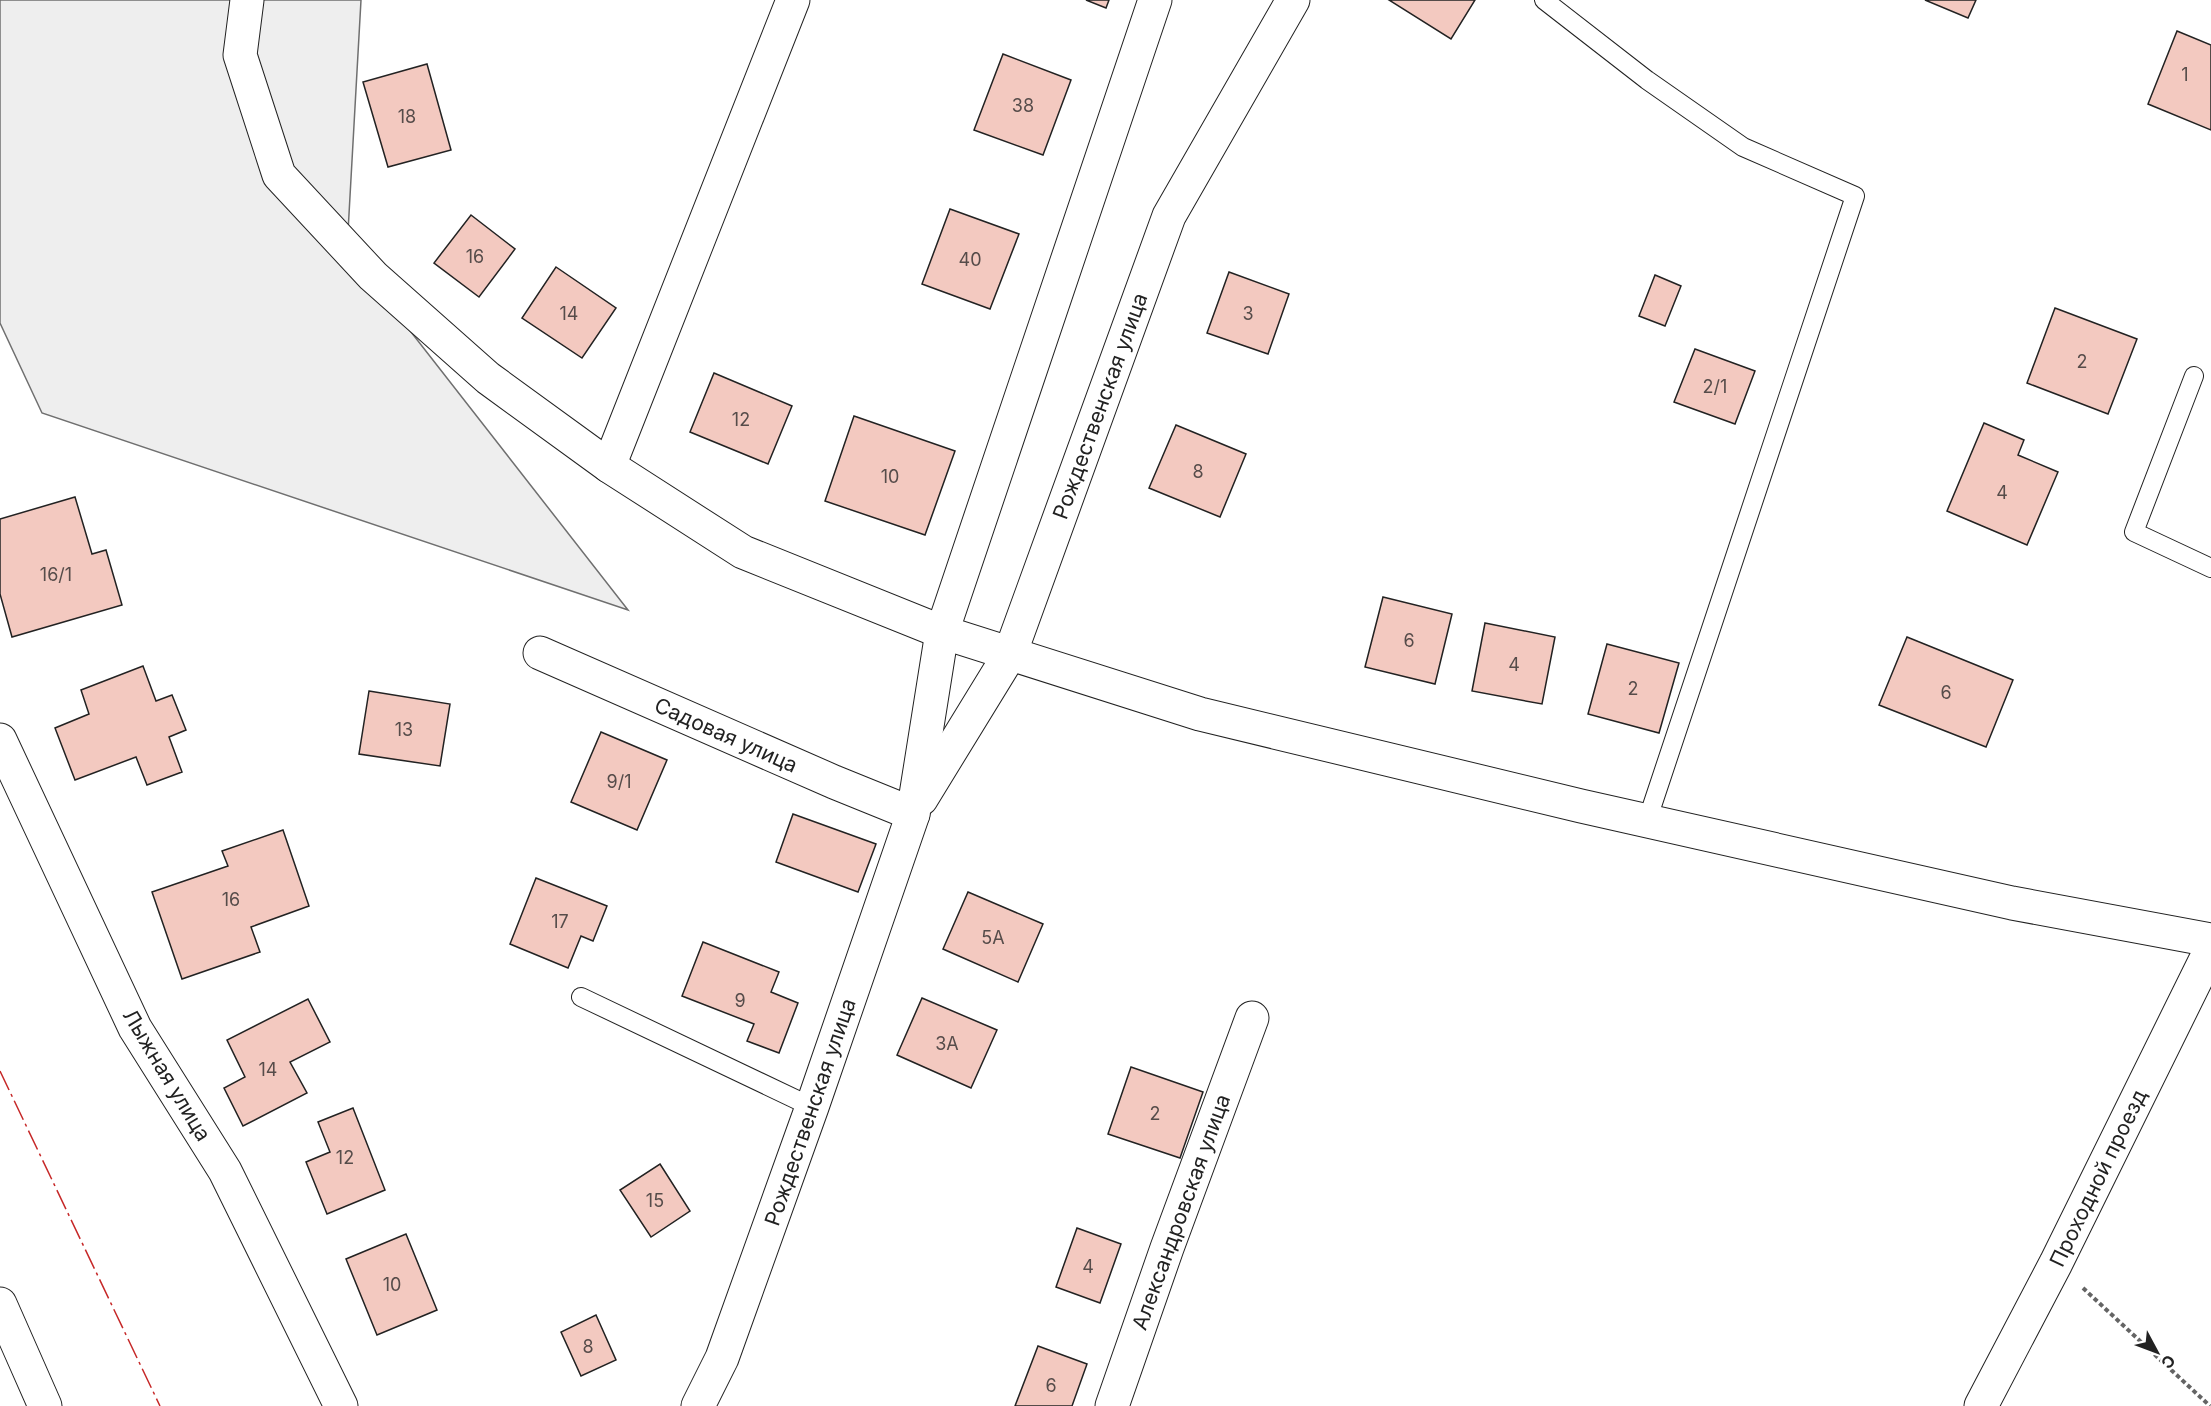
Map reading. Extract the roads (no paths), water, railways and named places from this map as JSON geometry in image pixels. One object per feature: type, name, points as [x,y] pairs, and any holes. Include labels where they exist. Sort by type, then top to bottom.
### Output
[{"type":"street","points":[[247,0],[240,55],[279,175],[373,276],[488,378],[609,466],[743,552],[942,632],[1200,714],[1647,820],[2012,903],[2211,940]]},
{"type":"street","points":[[609,466],[793,0]]},
{"type":"street","name":"Рождественская улица","points":[[698,1406],[722,1358],[812,1107],[913,813],[942,632],[1155,0]]},
{"type":"street","name":"Рождественская улица","points":[[913,813],[1010,654],[1169,216],[1293,0]]},
{"type":"street","name":"Садовая улица","points":[[540,653],[834,782],[913,813]]},
{"type":"street","name":"Лыжная улица","points":[[0,740],[135,1028],[225,1171],[341,1406]]},
{"type":"street","name":"Проходной проезд","points":[[1981,1406],[2056,1263],[2211,949]]},
{"type":"street","name":"Александровская улица","points":[[1112,1406],[1167,1248],[1252,1018]]},
{"type":"street","points":[[0,1304],[45,1406]]},
{"type":"lane","points":[[1545,0],[1647,80],[1743,147],[1855,196],[1647,820]]},
{"type":"lane","points":[[2194,376],[2134,532],[2211,568]]},
{"type":"lane","points":[[581,997],[812,1107]]}]
